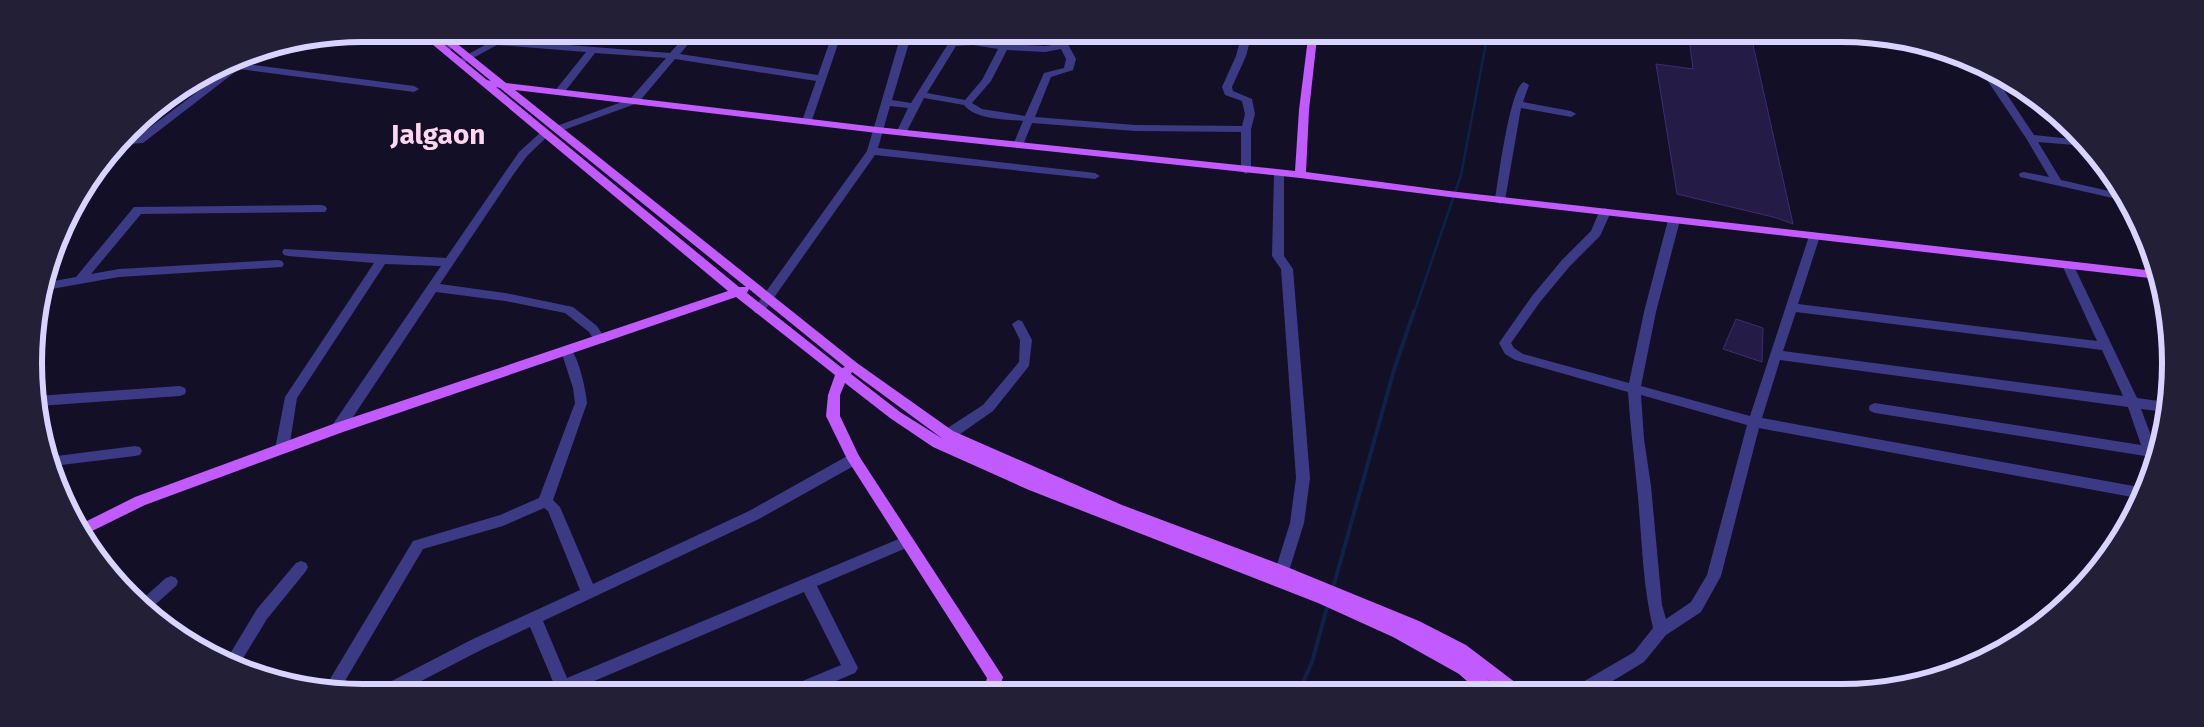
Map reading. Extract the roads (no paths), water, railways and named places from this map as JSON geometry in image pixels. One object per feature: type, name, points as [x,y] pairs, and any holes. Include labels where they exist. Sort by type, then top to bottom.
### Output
[{"type":"main road","points":[[439,42],[463,60],[484,83],[739,292],[758,310],[841,375],[938,443],[1359,609],[1414,626],[1461,650],[1505,684]]},
{"type":"main road","points":[[445,42],[448,47]]},
{"type":"main road","points":[[1300,175],[1304,110],[1312,42]]},
{"type":"main road","points":[[463,60],[503,85],[853,366],[948,435],[1038,482]]},
{"type":"main road","points":[[484,83],[877,130],[902,131],[1246,171],[1300,175],[1500,200],[2149,274]]},
{"type":"main road","points":[[88,527],[140,502],[338,428],[567,352],[754,287]]},
{"type":"main road","points":[[853,366],[841,375],[834,395],[833,416],[854,459],[995,677],[993,684]]},
{"type":"main road","points":[[1153,528],[1282,571],[1324,594]]},
{"type":"main road","points":[[1359,609],[1464,669],[1481,684]]},
{"type":"street","points":[[448,47],[453,42]]},
{"type":"street","points":[[463,60],[496,42],[673,56],[822,79]]},
{"type":"street","points":[[558,129],[634,101],[685,42]]},
{"type":"street","points":[[807,121],[835,42]]},
{"type":"street","points":[[758,310],[872,151],[904,42]]},
{"type":"street","points":[[902,131],[914,106],[953,43],[973,42],[1004,47],[1045,49],[1060,42]]},
{"type":"street","points":[[1018,145],[1048,76],[1068,70],[1072,59],[1063,42]]},
{"type":"street","points":[[1245,42],[1241,56],[1227,87],[1229,93],[1247,99],[1250,114],[1246,129],[1246,171]]},
{"type":"street","points":[[967,103],[986,81],[1004,47]]},
{"type":"street","points":[[559,92],[592,50]]},
{"type":"street","points":[[243,66],[414,89]]},
{"type":"street","points":[[133,141],[139,141],[215,80]]},
{"type":"street","points":[[1993,82],[2031,138],[2057,182]]},
{"type":"street","points":[[1500,200],[1518,104],[1524,85]]},
{"type":"street","points":[[922,95],[967,103],[971,108],[979,112],[1029,119],[1135,128],[1246,129]]},
{"type":"street","points":[[886,102],[914,106]]},
{"type":"street","points":[[1518,104],[1571,114]]},
{"type":"street","points":[[338,428],[522,154],[545,134]]},
{"type":"street","points":[[2031,138],[2072,142]]},
{"type":"street","points":[[872,151],[1094,176]]},
{"type":"street","points":[[1280,174],[1278,256],[1287,269],[1303,478],[1297,523],[1282,571]]},
{"type":"street","points":[[2024,175],[2113,195]]},
{"type":"street","points":[[80,280],[138,210],[321,210]]},
{"type":"street","points":[[1606,212],[1596,233],[1566,263],[1536,299],[1505,343],[1509,351],[1519,357],[1754,422],[2134,492]]},
{"type":"street","points":[[1661,630],[1655,605],[1644,486],[1637,439],[1634,389],[1652,303],[1674,220]]},
{"type":"street","points":[[1594,684],[1639,657],[1661,630],[1696,607],[1714,576],[1754,422],[1814,236]]},
{"type":"street","points":[[288,252],[382,260],[448,262]]},
{"type":"street","points":[[282,449],[292,397],[382,260]]},
{"type":"street","points":[[52,285],[119,273],[278,264]]},
{"type":"street","points":[[2068,265],[2132,401],[2150,450]]},
{"type":"street","points":[[432,287],[505,296],[569,310],[593,329],[600,340]]},
{"type":"street","points":[[1792,307],[2105,346]]},
{"type":"street","points":[[948,435],[988,408],[1025,363],[1026,340],[1018,324]]},
{"type":"street","points":[[335,683],[418,545],[502,520],[546,502],[580,403],[579,388],[567,352]]},
{"type":"street","points":[[1776,355],[2159,406]]},
{"type":"street","points":[[45,400],[180,391]]},
{"type":"street","points":[[1875,408],[2148,454]]},
{"type":"street","points":[[58,460],[135,451]]},
{"type":"street","points":[[400,684],[476,645],[746,519],[854,459]]},
{"type":"street","points":[[546,502],[553,507],[590,593]]},
{"type":"street","points":[[577,684],[906,542]]},
{"type":"street","points":[[236,657],[262,614],[301,567]]},
{"type":"street","points":[[148,601],[171,582]]},
{"type":"street","points":[[808,584],[850,668],[813,684]]},
{"type":"street","points":[[534,618],[558,684]]},
{"type":"waterway","points":[[1414,313],[1461,175],[1486,42]]},
{"type":"waterway","points":[[1333,588],[1394,370],[1414,311]]},
{"type":"waterway","points":[[1302,684],[1312,662],[1328,604]]},
{"type":"district","name":"Jalgaon","points":[[438,134]]}]
